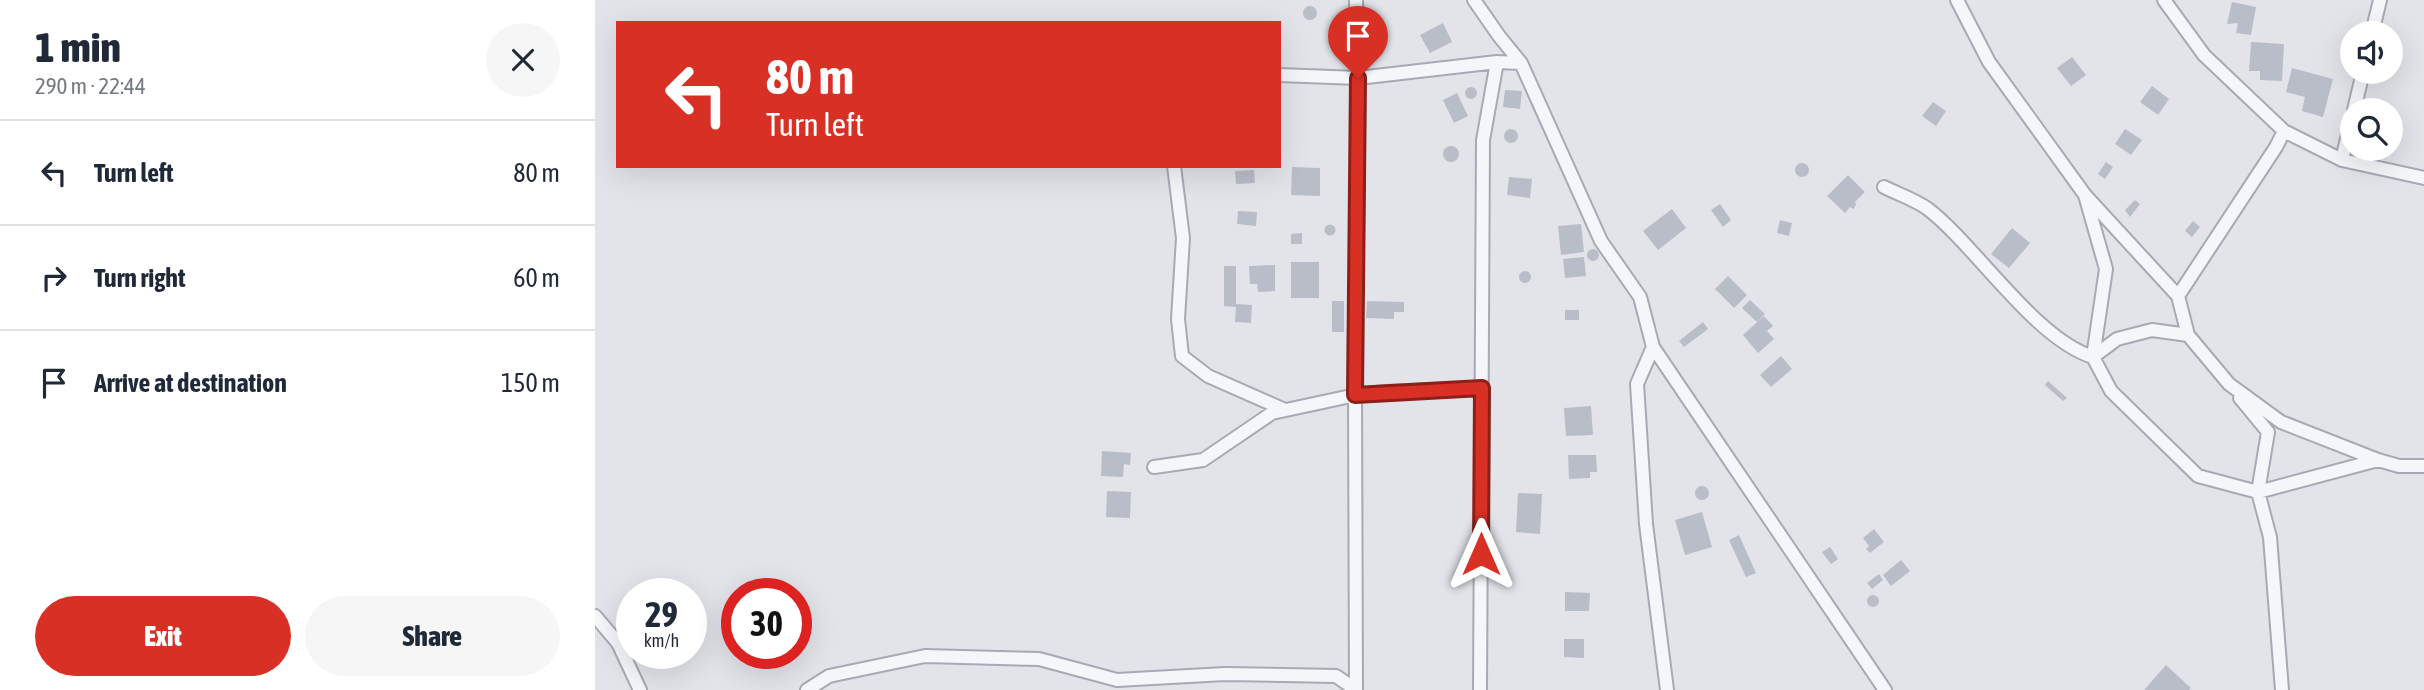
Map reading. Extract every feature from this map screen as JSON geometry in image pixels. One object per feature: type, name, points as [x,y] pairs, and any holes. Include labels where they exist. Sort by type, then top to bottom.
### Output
[{"type":"street","points":[[1356,0],[1356,690]]},
{"type":"street","points":[[1474,0],[1521,63],[1601,241],[1640,297],[1653,347],[1885,690]]},
{"type":"street","points":[[1957,0],[1989,62],[2085,195],[2178,296],[2188,335],[2268,432],[2258,492],[2270,537],[2282,690]]},
{"type":"street","points":[[2164,0],[2204,55],[2284,131],[2340,159]]},
{"type":"street","points":[[2375,21],[2380,0]]},
{"type":"street","points":[[1481,690],[1483,140],[1497,62]]},
{"type":"street","points":[[1281,75],[1358,78],[1497,62],[1521,63]]},
{"type":"street","points":[[2178,296],[2284,131]]},
{"type":"street","points":[[2347,161],[2424,178]]},
{"type":"street","points":[[1174,168],[1183,238],[1178,318],[1182,356],[1208,376],[1285,410]]},
{"type":"street","points":[[1884,187],[1927,208],[2045,328],[2080,353],[2093,357]]},
{"type":"street","points":[[2085,195],[2106,269],[2093,357],[2111,391],[2198,476],[2258,492],[2378,460]]},
{"type":"street","points":[[2093,357],[2117,339],[2152,330],[2188,335]]},
{"type":"street","points":[[1653,347],[1637,384],[1646,524],[1667,690]]},
{"type":"street","points":[[2229,384],[2281,422],[2378,460],[2399,466],[2424,466]]},
{"type":"street","points":[[1154,467],[1203,460],[1272,413],[1355,395],[1482,388]]},
{"type":"street","points":[[595,616],[618,643],[640,690]]},
{"type":"street","points":[[807,690],[829,676],[925,656],[1039,659],[1117,680],[1225,674],[1336,676],[1356,690]]},
{"type":"street","points":[[630,670],[632,690]]},
{"type":"building","points":[[2232,2],[2256,7],[2251,35],[2236,33],[2238,23],[2227,24]]},
{"type":"building","points":[[1307,6],[1313,6],[1317,13],[1313,20],[1307,20],[1303,16],[1303,10]]},
{"type":"building","points":[[1443,23],[1452,42],[1430,53],[1420,35]]},
{"type":"building","points":[[2251,42],[2284,44],[2282,81],[2260,80],[2260,71],[2249,71]]},
{"type":"building","points":[[2072,57],[2086,75],[2071,86],[2057,68]]},
{"type":"building","points":[[2292,68],[2333,79],[2323,117],[2302,111],[2305,97],[2286,92]]},
{"type":"building","points":[[2152,86],[2169,99],[2158,115],[2140,102]]},
{"type":"building","points":[[1471,87],[1477,93],[1471,99],[1465,93]]},
{"type":"building","points":[[1505,90],[1522,91],[1520,109],[1503,107]]},
{"type":"building","points":[[1457,93],[1468,116],[1454,123],[1443,100]]},
{"type":"building","points":[[1933,102],[1946,111],[1936,126],[1922,116]]},
{"type":"building","points":[[1508,129],[1514,129],[1518,136],[1514,143],[1508,143],[1504,139],[1504,133]]},
{"type":"building","points":[[2125,129],[2142,140],[2131,155],[2115,144]]},
{"type":"building","points":[[1451,146],[1457,148],[1457,160],[1451,162],[1445,160],[1443,154],[1445,148]]},
{"type":"building","points":[[2106,162],[2113,167],[2105,179],[2098,174]]},
{"type":"building","points":[[1802,163],[1807,165],[1807,175],[1802,177],[1797,175],[1795,170],[1797,165]]},
{"type":"building","points":[[1292,167],[1320,168],[1320,196],[1291,195]]},
{"type":"building","points":[[1254,170],[1255,183],[1236,184],[1235,171]]},
{"type":"building","points":[[1848,175],[1865,192],[1855,202],[1853,209],[1850,207],[1845,213],[1827,196]]},
{"type":"building","points":[[1509,177],[1532,179],[1530,198],[1507,195]]},
{"type":"building","points":[[2135,200],[2140,204],[2130,217],[2125,210]]},
{"type":"building","points":[[1720,204],[1731,220],[1723,227],[1711,210]]},
{"type":"building","points":[[1672,209],[1686,228],[1658,250],[1643,231]]},
{"type":"building","points":[[1238,211],[1257,212],[1256,226],[1237,224]]},
{"type":"building","points":[[1780,220],[1792,223],[1789,236],[1777,233]]},
{"type":"building","points":[[2193,221],[2200,227],[2192,237],[2185,231]]},
{"type":"building","points":[[1330,224],[1336,230],[1330,236],[1324,230]]},
{"type":"building","points":[[1581,224],[1584,252],[1561,255],[1558,226]]},
{"type":"building","points":[[2012,228],[2030,243],[2009,268],[1991,254]]},
{"type":"building","points":[[1302,233],[1302,244],[1291,244],[1291,234]]},
{"type":"building","points":[[1593,249],[1599,255],[1593,261],[1587,255]]},
{"type":"building","points":[[1584,257],[1586,276],[1565,278],[1563,259]]},
{"type":"building","points":[[1291,262],[1319,262],[1319,298],[1291,298]]},
{"type":"building","points":[[1275,265],[1275,291],[1258,292],[1257,284],[1250,284],[1249,266]]},
{"type":"building","points":[[1224,266],[1236,266],[1236,304],[1252,305],[1251,323],[1235,322],[1236,307],[1224,306]]},
{"type":"building","points":[[1525,271],[1531,277],[1525,283],[1519,277]]},
{"type":"building","points":[[1728,276],[1747,295],[1734,308],[1715,289]]},
{"type":"building","points":[[1750,300],[1765,314],[1757,322],[1742,308]]},
{"type":"building","points":[[1332,301],[1344,301],[1344,332],[1332,332]]},
{"type":"building","points":[[1367,301],[1404,302],[1404,312],[1394,312],[1394,319],[1366,318]]},
{"type":"building","points":[[1565,310],[1579,310],[1579,320],[1565,320]]},
{"type":"building","points":[[1764,316],[1773,326],[1767,331],[1774,339],[1758,353],[1743,335]]},
{"type":"building","points":[[1703,322],[1708,329],[1684,347],[1679,341]]},
{"type":"building","points":[[1781,356],[1792,369],[1771,387],[1760,375]]},
{"type":"building","points":[[2048,381],[2067,398],[2063,401],[2045,385]]},
{"type":"building","points":[[1591,406],[1593,435],[1566,436],[1564,408]]},
{"type":"building","points":[[1102,451],[1131,453],[1130,465],[1124,464],[1123,477],[1101,476]]},
{"type":"building","points":[[1568,455],[1596,455],[1597,472],[1590,472],[1590,478],[1569,479]]},
{"type":"building","points":[[1702,486],[1707,488],[1707,498],[1702,500],[1697,498],[1695,493],[1697,488]]},
{"type":"building","points":[[1107,491],[1131,492],[1130,518],[1106,517]]},
{"type":"building","points":[[1518,493],[1542,494],[1540,534],[1516,532]]},
{"type":"building","points":[[1702,512],[1712,547],[1685,555],[1675,520]]},
{"type":"building","points":[[1874,529],[1884,542],[1870,553],[1863,538]]},
{"type":"building","points":[[1739,535],[1756,573],[1746,577],[1729,540]]},
{"type":"building","points":[[1830,547],[1838,559],[1831,564],[1822,552]]},
{"type":"building","points":[[1901,560],[1910,571],[1891,586],[1883,575]]},
{"type":"building","points":[[1879,574],[1883,580],[1872,589],[1867,583]]},
{"type":"building","points":[[1565,592],[1590,593],[1589,611],[1565,611]]},
{"type":"building","points":[[1868,596],[1878,596],[1878,606],[1868,606]]},
{"type":"building","points":[[1564,639],[1584,639],[1584,658],[1564,657]]},
{"type":"building","points":[[2166,665],[2191,688],[2189,690],[2144,690]]},
{"type":"route","points":[[1358,78],[1355,395],[1482,388],[1481,554]]}]
